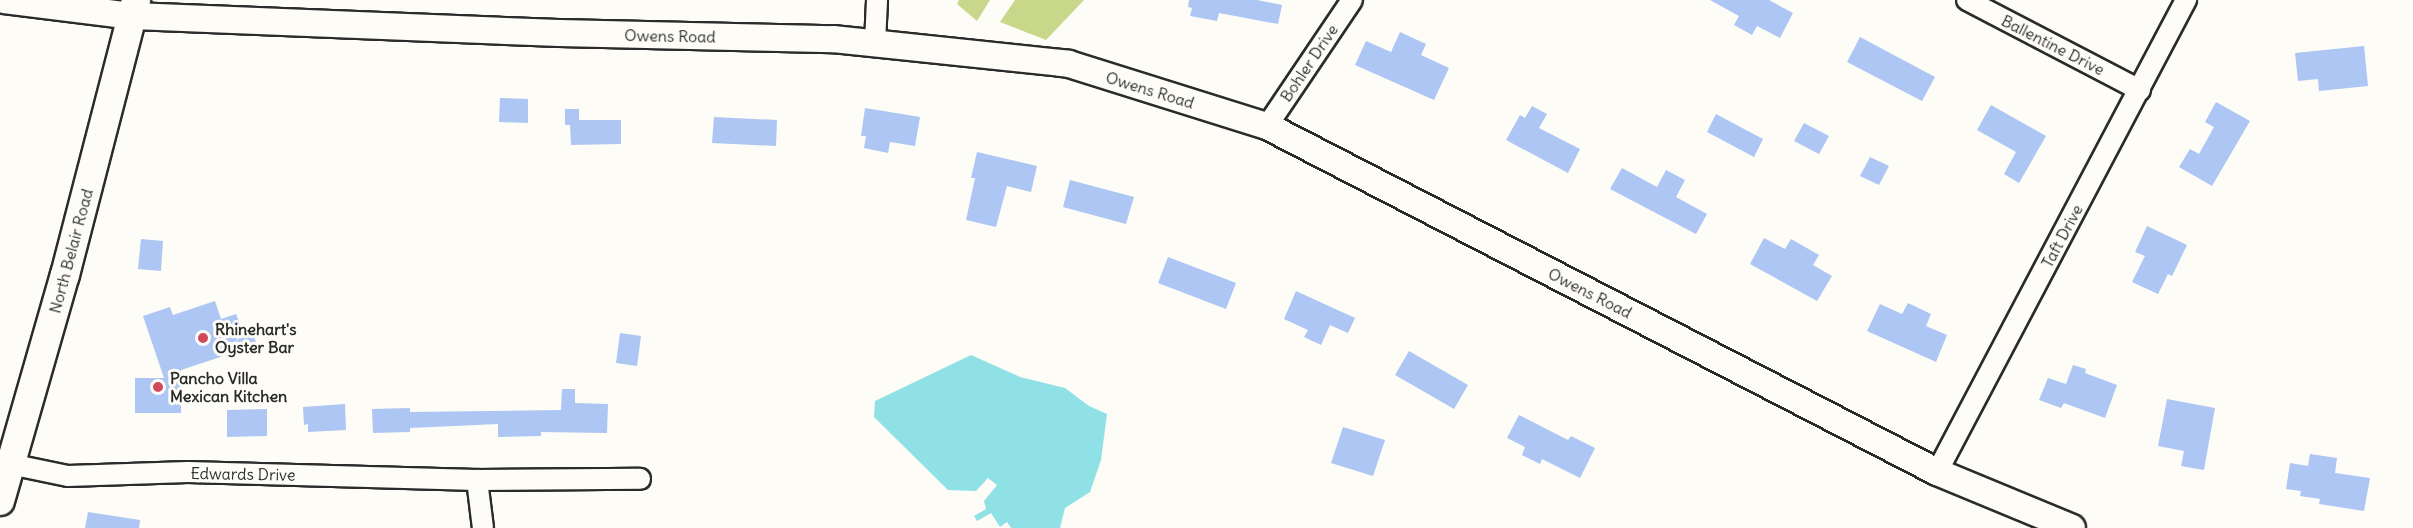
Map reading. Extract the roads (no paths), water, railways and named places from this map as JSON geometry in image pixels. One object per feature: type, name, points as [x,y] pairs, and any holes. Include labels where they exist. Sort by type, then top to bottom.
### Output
[{"type":"main road","name":"North Belair Road","points":[[1,496],[65,275],[135,8]]},
{"type":"street","name":"Owens Road","points":[[4,0],[559,33],[833,39],[1069,64],[1267,126],[1937,472],[2072,528]]},
{"type":"street","points":[[875,43],[877,0]]},
{"type":"street","name":"Bohler Drive","points":[[1267,126],[1352,0]]},
{"type":"street","name":"Ballentine Drive","points":[[1966,0],[2140,90]]},
{"type":"street","name":"Taft Drive","points":[[1937,472],[2186,0]]},
{"type":"street","name":"Edwards Drive","points":[[10,464],[68,476],[188,472],[477,480],[640,479]]},
{"type":"street","points":[[477,480],[483,528]]},
{"type":"water","points":[[971,355],[1020,377],[1065,388],[1089,406],[1107,414],[1101,460],[1090,492],[1065,508],[1060,528],[1011,528],[1007,522],[1000,527],[991,513],[977,521],[974,516],[986,509],[984,501],[997,485],[988,478],[976,491],[948,490],[874,417],[875,401]]},
{"type":"place","name":"Rhinehart's Oyster Bar","points":[[203,338]]},
{"type":"place","name":"Pancho Villa Mexican Kitchen","points":[[158,387]]}]
